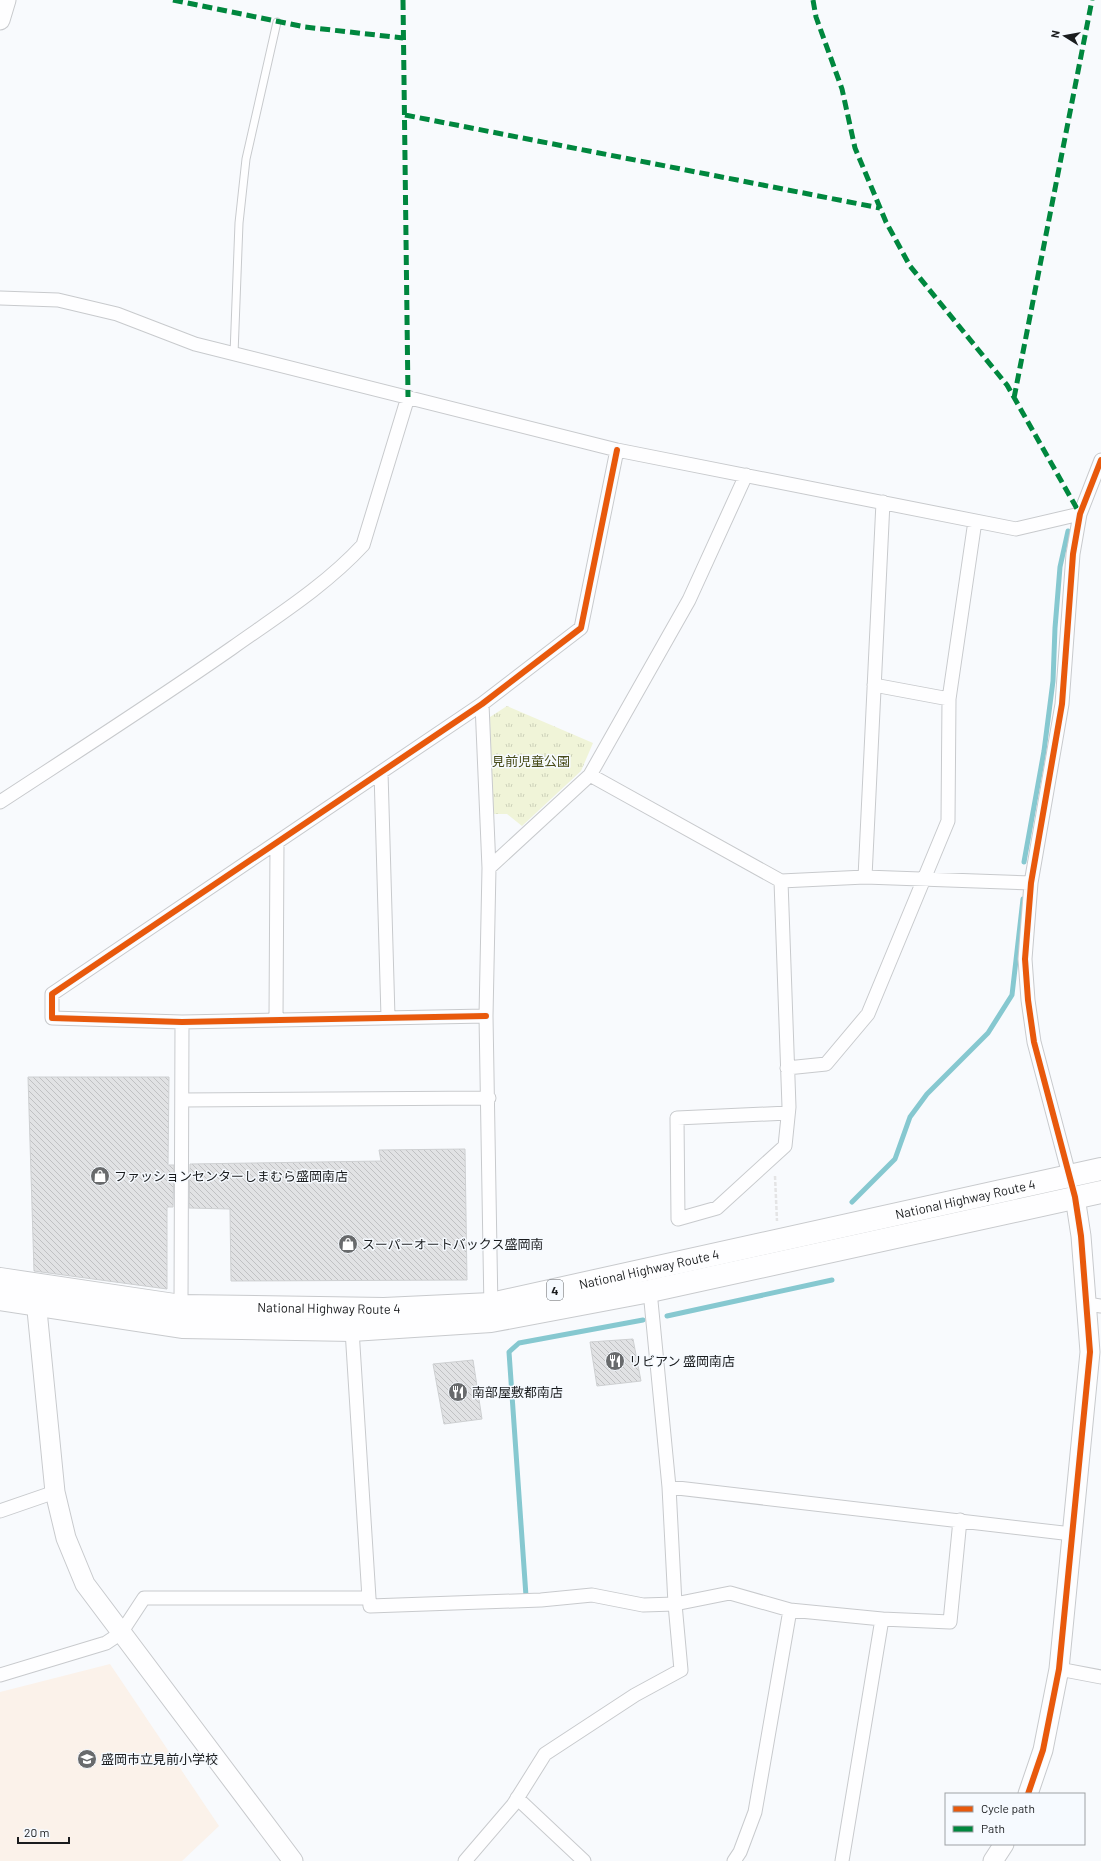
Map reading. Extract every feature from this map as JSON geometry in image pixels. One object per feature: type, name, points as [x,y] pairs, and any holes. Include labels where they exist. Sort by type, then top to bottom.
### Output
[{"type":"highway","name":"National Highway Route 4","points":[[0,1298],[35,1295],[181,1306],[491,1312],[777,1241],[1101,1169]]},
{"type":"highway","name":"National Highway Route 4","points":[[0,1279],[35,1295],[182,1327],[352,1330],[650,1291],[1101,1192]]},
{"type":"street","points":[[0,20],[6,0]]},
{"type":"street","points":[[0,298],[58,300],[116,314],[195,344],[617,450],[1016,529],[1080,514]]},
{"type":"street","points":[[0,802],[174,688],[290,608],[346,564],[363,545],[408,397]]},
{"type":"street","points":[[486,1016],[182,1022],[52,1018],[52,994],[482,704],[581,628],[617,450]]},
{"type":"street","points":[[1028,1793],[1043,1750],[1059,1669],[1094,1305],[1075,1197],[1034,1042],[1028,1000],[1025,959],[1031,883],[1062,704],[1073,554],[1080,514],[1101,460]]},
{"type":"street","points":[[489,868],[590,775],[689,600],[746,475]]},
{"type":"street","points":[[865,877],[883,502]]},
{"type":"street","points":[[787,1068],[826,1064],[868,1014],[948,821],[949,699],[975,520]]},
{"type":"street","points":[[874,685],[949,699]]},
{"type":"street","points":[[482,704],[489,868],[486,1016],[489,1098],[491,1312]]},
{"type":"street","points":[[381,772],[388,1018]]},
{"type":"street","points":[[590,775],[781,882],[865,877],[1031,883]]},
{"type":"street","points":[[276,843],[276,1020]]},
{"type":"street","points":[[781,882],[788,1113],[785,1146],[717,1208],[678,1219],[677,1118],[788,1113]]},
{"type":"street","points":[[181,1306],[182,1022]]},
{"type":"street","points":[[182,1100],[489,1098]]},
{"type":"street","points":[[465,1861],[517,1798],[545,1754],[635,1695],[681,1670],[675,1604],[669,1487],[650,1291]]},
{"type":"street","points":[[35,1295],[55,1492],[66,1538],[84,1584],[293,1861]]},
{"type":"street","points":[[352,1330],[370,1606],[541,1600],[592,1595],[643,1605],[675,1604],[730,1593],[790,1610],[882,1619],[950,1622],[960,1520]]},
{"type":"street","points":[[669,1487],[1072,1534]]},
{"type":"street","points":[[0,1511],[55,1492]]},
{"type":"street","points":[[0,1675],[106,1643],[121,1633],[144,1598],[369,1598]]},
{"type":"street","points":[[734,1861],[740,1852],[755,1812],[790,1610]]},
{"type":"street","points":[[842,1861],[882,1619]]},
{"type":"street","points":[[1059,1669],[1101,1677]]},
{"type":"street","points":[[517,1798],[584,1861]]},
{"type":"street","points":[[993,1861],[1003,1845]]},
{"type":"lane","points":[[234,354],[239,224],[246,159],[277,22]]},
{"type":"path","points":[[774,1156],[777,1241]]},
{"type":"shaded area","name":"盛岡市立見前小学校","points":[[110,1664],[219,1826],[182,1861],[0,1861],[0,1692]]},
{"type":"green space","name":"見前児童公園","points":[[507,706],[593,743],[581,771],[522,826],[507,814],[492,814],[490,717]]},
{"type":"building","name":"ファッションセンターしまむら盛岡南店","points":[[28,1077],[169,1077],[168,1165],[174,1165],[173,1207],[167,1207],[167,1289],[34,1271]]},
{"type":"building","name":"スーパーオートバックス盛岡南","points":[[465,1149],[467,1280],[231,1281],[230,1209],[189,1208],[190,1164],[381,1161],[379,1150]]},
{"type":"building","name":"リビアン 盛岡南店","points":[[633,1339],[641,1381],[597,1386],[590,1342]]},
{"type":"building","name":"南部屋敷都南店","points":[[473,1360],[482,1419],[444,1424],[433,1364]]},
{"type":"waterway","points":[[1024,862],[1044,751],[1053,681],[1055,628],[1060,567],[1068,531]]},
{"type":"waterway","points":[[852,1202],[895,1159],[910,1117],[927,1094],[988,1033],[1012,995],[1023,899]]},
{"type":"waterway","points":[[667,1316],[832,1280]]},
{"type":"waterway","points":[[526,1596],[509,1352],[519,1343],[643,1320]]},
{"type":"marked path","points":[[173,0],[305,27],[403,38]]},
{"type":"marked path","points":[[403,0],[408,397]]},
{"type":"marked path","points":[[813,0],[816,17],[842,89],[855,148],[886,222],[910,266],[1007,385],[1080,514]]},
{"type":"marked path","points":[[1014,398],[1092,0]]},
{"type":"marked path","points":[[405,115],[880,208]]},
{"type":"cycle path","points":[[486,1016],[182,1022],[52,1018],[52,994],[482,704],[581,628],[617,450]]},
{"type":"cycle path","points":[[1028,1793],[1043,1750],[1059,1669],[1090,1352],[1081,1236],[1075,1197],[1034,1042],[1028,1000],[1025,959],[1031,883],[1062,704],[1073,554],[1080,514],[1101,460]]},
{"type":"place","name":"ファッションセンターしまむら盛岡南店","points":[[100,1176]]},
{"type":"place","name":"スーパーオートバックス盛岡南","points":[[348,1244]]},
{"type":"place","name":"リビアン 盛岡南店","points":[[615,1361]]},
{"type":"place","name":"南部屋敷都南店","points":[[458,1392]]},
{"type":"place","name":"盛岡市立見前小学校","points":[[87,1759]]}]
